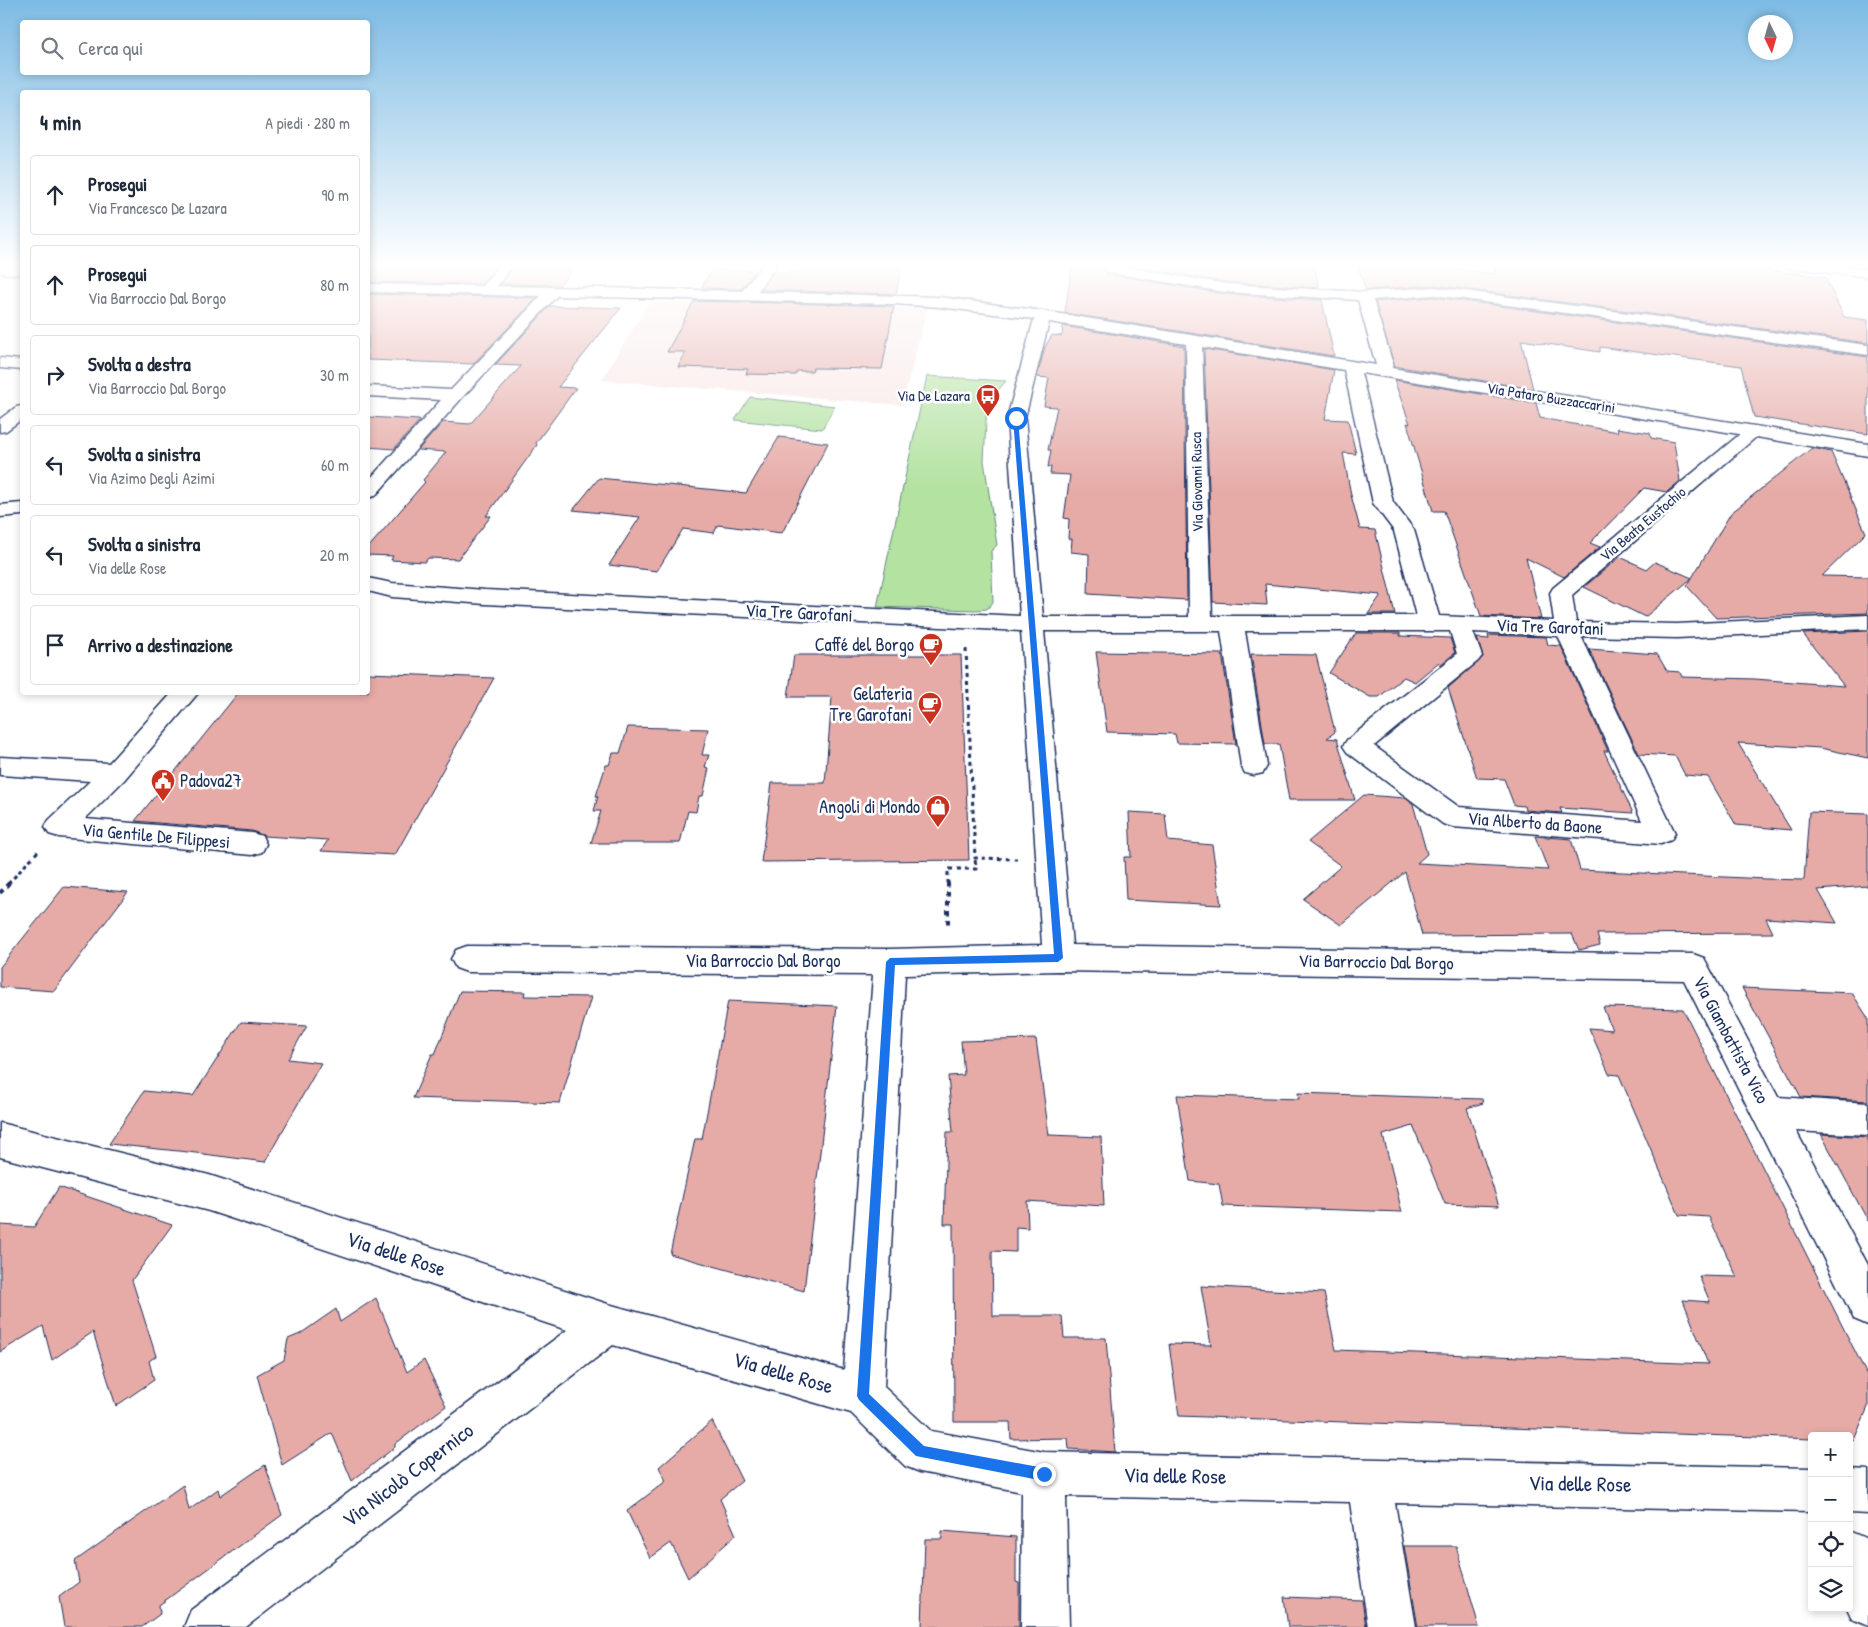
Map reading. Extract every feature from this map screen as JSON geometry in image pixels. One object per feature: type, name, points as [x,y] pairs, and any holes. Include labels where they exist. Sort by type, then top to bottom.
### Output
[{"type":"street","points":[[370,490],[507,340]]},
{"type":"street","points":[[1037,340],[1016,418],[1058,958]]},
{"type":"street","name":"Via Pataro Buzzaccarini","points":[[1188,340],[1868,450]]},
{"type":"street","points":[[1378,340],[1385,364],[1383,371]]},
{"type":"street","points":[[1794,340],[1868,350]]},
{"type":"street","name":"Via Giovanni Rusca","points":[[1194,341],[1200,623]]},
{"type":"street","points":[[0,363],[20,365]]},
{"type":"street","points":[[1354,366],[1352,372],[1383,503],[1404,530],[1429,622]]},
{"type":"street","points":[[370,391],[455,395]]},
{"type":"street","points":[[0,427],[20,412]]},
{"type":"street","name":"Via Beata Eustochio","points":[[1566,629],[1561,593],[1748,436],[1747,430]]},
{"type":"street","points":[[0,511],[20,509]]},
{"type":"street","name":"Via Tre Garofani","points":[[370,585],[392,590],[485,597],[1032,624],[1429,622],[1566,629],[1678,631],[1868,622]]},
{"type":"street","points":[[1232,624],[1254,766]]},
{"type":"street","name":"Via Alberto da Baone","points":[[1459,624],[1470,656],[1356,746],[1453,817],[1661,832],[1566,629]]},
{"type":"street","name":"Via Gentile De Filippesi","points":[[59,828],[115,773],[184,695]]},
{"type":"street","points":[[0,766],[115,773]]},
{"type":"street","name":"Via Gentile De Filippesi","points":[[59,828],[252,844]]},
{"type":"street","name":"Via Barroccio Dal Borgo","points":[[467,959],[890,962],[1058,958],[1693,967]]},
{"type":"street","points":[[863,1396],[890,962]]},
{"type":"street","name":"Via Giambattista Vico","points":[[1693,967],[1868,1305]]},
{"type":"street","name":"Via Giambattista Vico","points":[[1770,1113],[1868,1119]]},
{"type":"street","name":"Via delle Rose","points":[[0,1140],[209,1193],[608,1324],[863,1396],[920,1451],[1044,1474],[1808,1490]]},
{"type":"street","name":"Via Nicolò Copernico","points":[[208,1627],[608,1324]]},
{"type":"street","points":[[1044,1474],[1044,1627]]},
{"type":"street","points":[[1369,1480],[1392,1627]]},
{"type":"street","points":[[1853,1491],[1868,1492]]},
{"type":"street","points":[[1853,1564],[1868,1603]]},
{"type":"path","points":[[948,925],[948,869],[976,869],[966,647]]},
{"type":"path","name":"Via Gentile De Filippesi","points":[[0,893],[59,828]]},
{"type":"path","points":[[975,858],[1050,859]]},
{"type":"shaded area","points":[[626,340],[919,340],[902,405],[602,380]]},
{"type":"green space","points":[[927,376],[1006,381],[987,403],[984,461],[997,545],[991,551],[993,602],[987,609],[877,607]]},
{"type":"green space","points":[[750,397],[835,406],[822,429],[735,420]]},
{"type":"building","points":[[370,340],[496,340],[473,364],[370,360]]},
{"type":"building","points":[[518,340],[596,340],[558,387],[576,388],[486,516],[491,516],[458,559],[428,558],[425,562],[391,560],[393,556],[370,555],[370,546],[425,482],[423,480],[446,452],[418,450],[443,422],[470,424],[521,366],[495,365]]},
{"type":"building","points":[[673,340],[888,340],[882,369],[813,368],[812,371],[797,371],[795,375],[746,374],[748,369],[678,367],[686,352],[667,352]]},
{"type":"building","points":[[1049,340],[1147,340],[1184,346],[1187,600],[1088,594],[1089,554],[1071,552],[1072,539],[1068,539],[1069,519],[1064,518],[1070,475],[1050,474],[1051,467],[1048,467],[1051,450],[1048,450],[1057,407],[1044,406],[1049,378],[1037,377],[1045,347]]},
{"type":"building","points":[[1233,340],[1331,340],[1334,356]]},
{"type":"building","points":[[1386,340],[1745,340],[1868,357],[1868,434],[1754,417],[1741,366],[1600,347],[1600,352],[1521,340],[1533,389],[1394,366]]},
{"type":"building","points":[[1845,340],[1868,340],[1868,343]]},
{"type":"building","points":[[1204,349],[1334,370],[1325,419],[1348,420],[1356,454],[1343,453],[1351,495],[1360,529],[1375,530],[1395,614],[1368,614],[1381,595],[1265,584],[1267,605],[1213,602]]},
{"type":"building","points":[[1394,380],[1536,403],[1540,418],[1618,432],[1617,428],[1650,433],[1651,438],[1674,442],[1680,481],[1667,492],[1644,488],[1590,543],[1600,547],[1564,577],[1526,558],[1541,619],[1481,616],[1444,511],[1433,511],[1407,423],[1410,424]]},
{"type":"building","points":[[370,417],[420,420],[394,449],[370,447]]},
{"type":"building","points":[[779,437],[828,443],[782,533],[718,525],[714,533],[683,529],[657,571],[609,565],[640,517],[573,510],[599,478],[746,493]]},
{"type":"building","points":[[1812,448],[1831,452],[1866,533],[1822,576],[1868,577],[1868,613],[1716,618],[1687,586],[1731,513]]},
{"type":"building","points":[[1620,557],[1647,569],[1655,562],[1692,578],[1645,617],[1584,587]]},
{"type":"building","points":[[1868,631],[1868,758],[1820,748],[1738,743],[1791,830],[1736,825],[1708,777],[1685,775],[1675,756],[1639,754],[1589,649],[1657,654],[1667,671],[1680,672],[1682,677],[1755,679],[1844,686],[1803,634]]},
{"type":"building","points":[[1356,633],[1400,633],[1400,636],[1450,638],[1455,653],[1440,665],[1439,662],[1415,682],[1404,677],[1379,697],[1370,697],[1329,673]]},
{"type":"building","points":[[1488,635],[1546,637],[1548,645],[1561,646],[1608,751],[1604,751],[1633,813],[1560,808],[1562,813],[1525,810],[1524,806],[1514,805],[1504,779],[1477,778],[1448,688],[1483,657],[1477,638],[1489,639]]},
{"type":"building","points":[[1096,652],[1222,654],[1236,744],[1177,743],[1175,734],[1107,732]]},
{"type":"building","points":[[1251,654],[1316,655],[1335,732],[1327,738],[1337,739],[1355,800],[1289,800],[1279,744],[1265,744]]},
{"type":"building","points":[[794,655],[961,655],[969,860],[761,862],[772,783],[825,783],[832,697],[788,697]]},
{"type":"building","points":[[370,673],[494,678],[395,855],[321,851],[328,840],[264,836],[252,831],[135,821],[237,695],[370,695]]},
{"type":"building","points":[[628,727],[708,729],[702,755],[709,755],[705,767],[709,768],[703,796],[699,796],[696,812],[688,811],[680,843],[591,843],[601,811],[594,811],[598,796],[596,796],[606,765],[609,765],[613,753],[620,753]]},
{"type":"building","points":[[1364,795],[1405,798],[1413,804],[1427,854],[1417,863],[1548,870],[1535,836],[1571,839],[1580,870],[1766,879],[1804,880],[1809,812],[1868,814],[1868,886],[1818,890],[1837,923],[1766,918],[1773,933],[1597,934],[1600,945],[1579,950],[1572,934],[1422,935],[1405,872],[1341,925],[1303,899],[1341,866],[1308,842]]},
{"type":"building","points":[[1129,812],[1165,814],[1168,841],[1212,845],[1221,905],[1126,900],[1124,857],[1131,857]]},
{"type":"building","points":[[64,887],[128,892],[54,991],[0,987],[0,967]]},
{"type":"building","points":[[1742,988],[1852,993],[1868,1018],[1868,1101],[1801,1097]]},
{"type":"building","points":[[460,991],[525,992],[524,996],[591,997],[560,1103],[413,1098],[432,1054],[435,1054]]},
{"type":"building","points":[[728,1001],[837,1006],[804,1291],[670,1254],[695,1139],[702,1139]]},
{"type":"building","points":[[1603,1007],[1683,1009],[1868,1377],[1868,1407],[1854,1440],[1853,1432],[1808,1432],[1808,1439],[1179,1416],[1169,1344],[1211,1345],[1201,1286],[1324,1293],[1336,1350],[1708,1364],[1683,1300],[1710,1302],[1699,1276],[1737,1277],[1709,1217],[1679,1215],[1619,1075],[1609,1074],[1589,1028],[1612,1030]]},
{"type":"building","points":[[241,1022],[307,1026],[288,1059],[321,1063],[265,1162],[109,1144],[144,1091],[193,1096]]},
{"type":"building","points":[[1036,1039],[1049,1135],[1101,1137],[1104,1206],[1027,1201],[1028,1228],[1016,1227],[1016,1252],[992,1251],[993,1316],[1062,1316],[1064,1338],[1106,1338],[1115,1452],[1069,1449],[1068,1438],[1011,1439],[1010,1422],[954,1422],[953,1224],[944,1224],[947,1132],[953,1132],[948,1076],[964,1075],[961,1041]]},
{"type":"building","points":[[1298,1093],[1482,1099],[1483,1103],[1467,1108],[1499,1206],[1445,1204],[1413,1126],[1383,1135],[1402,1212],[1223,1206],[1219,1184],[1190,1181],[1177,1095],[1299,1099]]},
{"type":"building","points":[[1821,1134],[1868,1137],[1868,1221]]},
{"type":"building","points":[[59,1187],[172,1225],[132,1280],[156,1356],[149,1361],[154,1380],[116,1406],[93,1332],[52,1360],[43,1326],[0,1352],[0,1225],[34,1227]]},
{"type":"building","points":[[376,1298],[407,1372],[424,1360],[446,1406],[395,1444],[395,1447],[352,1481],[332,1433],[282,1465],[257,1375],[284,1360],[288,1339],[300,1334],[336,1309],[340,1322]]},
{"type":"building","points":[[712,1421],[742,1481],[720,1499],[736,1535],[688,1578],[671,1543],[650,1558],[627,1511],[666,1481],[659,1467]]},
{"type":"building","points":[[265,1465],[282,1515],[159,1605],[160,1614],[142,1627],[64,1627],[59,1597],[79,1582],[75,1561],[183,1485],[189,1510],[218,1489],[220,1496]]},
{"type":"building","points":[[942,1531],[1016,1537],[1019,1627],[922,1627],[925,1539],[942,1539]]},
{"type":"building","points":[[1404,1546],[1456,1546],[1479,1627],[1418,1627]]},
{"type":"building","points":[[1284,1597],[1362,1600],[1366,1627],[1288,1627]]},
{"type":"place","name":"Via De Lazara","points":[[988,417]]},
{"type":"place","name":"Caffé del Borgo","points":[[931,666]]},
{"type":"place","name":"Gelateria Tre Garofani","points":[[930,725]]},
{"type":"place","name":"Padova27","points":[[163,802]]},
{"type":"place","name":"Angoli di Mondo","points":[[938,828]]},
{"type":"route","points":[[1016,418],[1058,958],[890,962],[863,1396],[920,1451],[1044,1474]]}]
